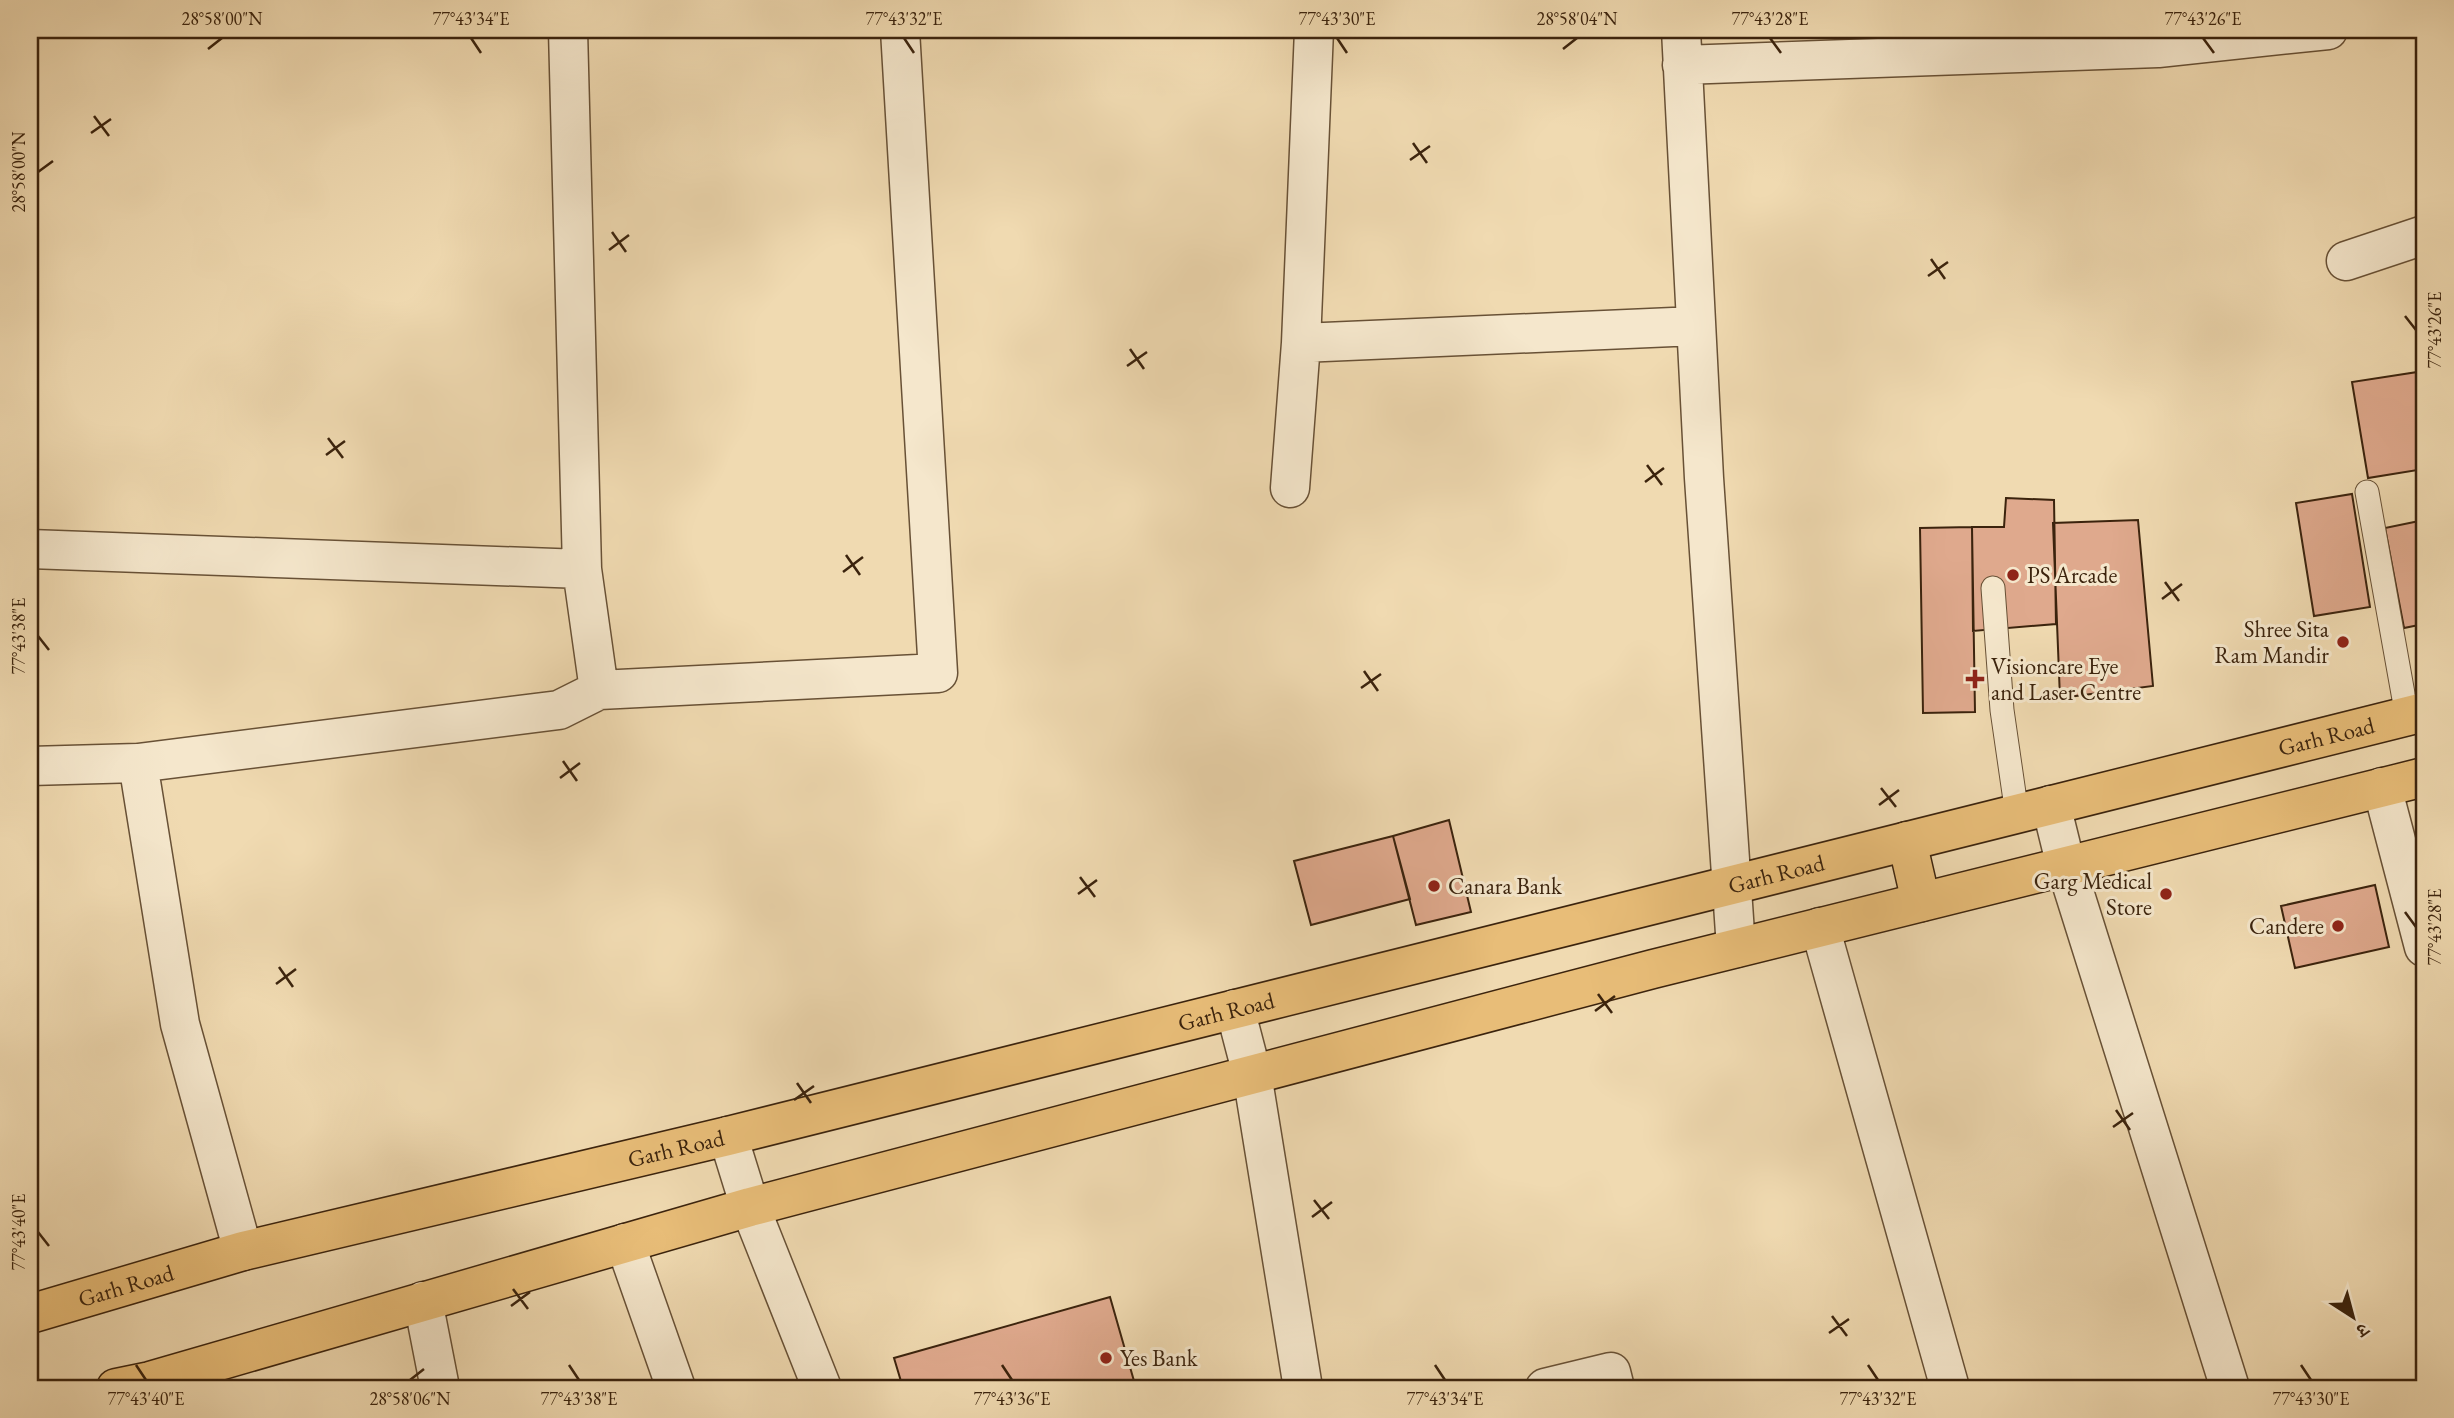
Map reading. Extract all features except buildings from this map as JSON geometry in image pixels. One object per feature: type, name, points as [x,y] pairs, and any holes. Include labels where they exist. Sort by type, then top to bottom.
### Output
[{"type":"main road","name":"Garh Road","points":[[30,1314],[243,1251],[728,1136],[2415,714]]},
{"type":"main road","points":[[139,1386],[750,1207],[1736,948],[2424,777]]},
{"type":"main road","points":[[1907,841],[1921,902]]},
{"type":"street","points":[[568,30],[582,569],[599,690]]},
{"type":"street","points":[[30,766],[138,763],[559,710],[599,690],[938,673],[900,30]]},
{"type":"street","points":[[1290,488],[1301,342],[1314,30]]},
{"type":"street","points":[[1736,948],[1696,326],[1682,48],[2158,48],[2328,30]]},
{"type":"street","points":[[2346,261],[2424,234]]},
{"type":"street","points":[[1301,342],[1696,326]]},
{"type":"street","points":[[30,549],[582,569]]},
{"type":"street","points":[[138,763],[180,1024],[243,1251]]},
{"type":"street","points":[[2382,787],[2424,947]]},
{"type":"street","points":[[2034,810],[2066,866],[2230,1388]]},
{"type":"street","points":[[1821,927],[1950,1388]]},
{"type":"street","points":[[1235,1009],[1252,1074],[1303,1388]]},
{"type":"street","points":[[728,1136],[750,1207],[822,1388]]},
{"type":"street","points":[[625,1243],[676,1388]]},
{"type":"street","points":[[423,1301],[440,1388]]},
{"type":"street","points":[[1545,1388],[1611,1372],[1615,1388]]},
{"type":"lane","points":[[2367,492],[2415,714]]},
{"type":"lane","points":[[1993,588],[2002,710],[2034,810]]},
{"type":"place","name":"PS Arcade","points":[[2013,575]]},
{"type":"place","name":"Shree Sita Ram Mandir","points":[[2343,642]]},
{"type":"place","name":"Visioncare Eye and Laser Centre","points":[[1975,679]]},
{"type":"place","name":"Canara Bank","points":[[1434,886]]},
{"type":"place","name":"Garg Medical Store","points":[[2166,894]]},
{"type":"place","name":"Candere","points":[[2338,926]]},
{"type":"place","name":"Yes Bank","points":[[1106,1358]]}]
